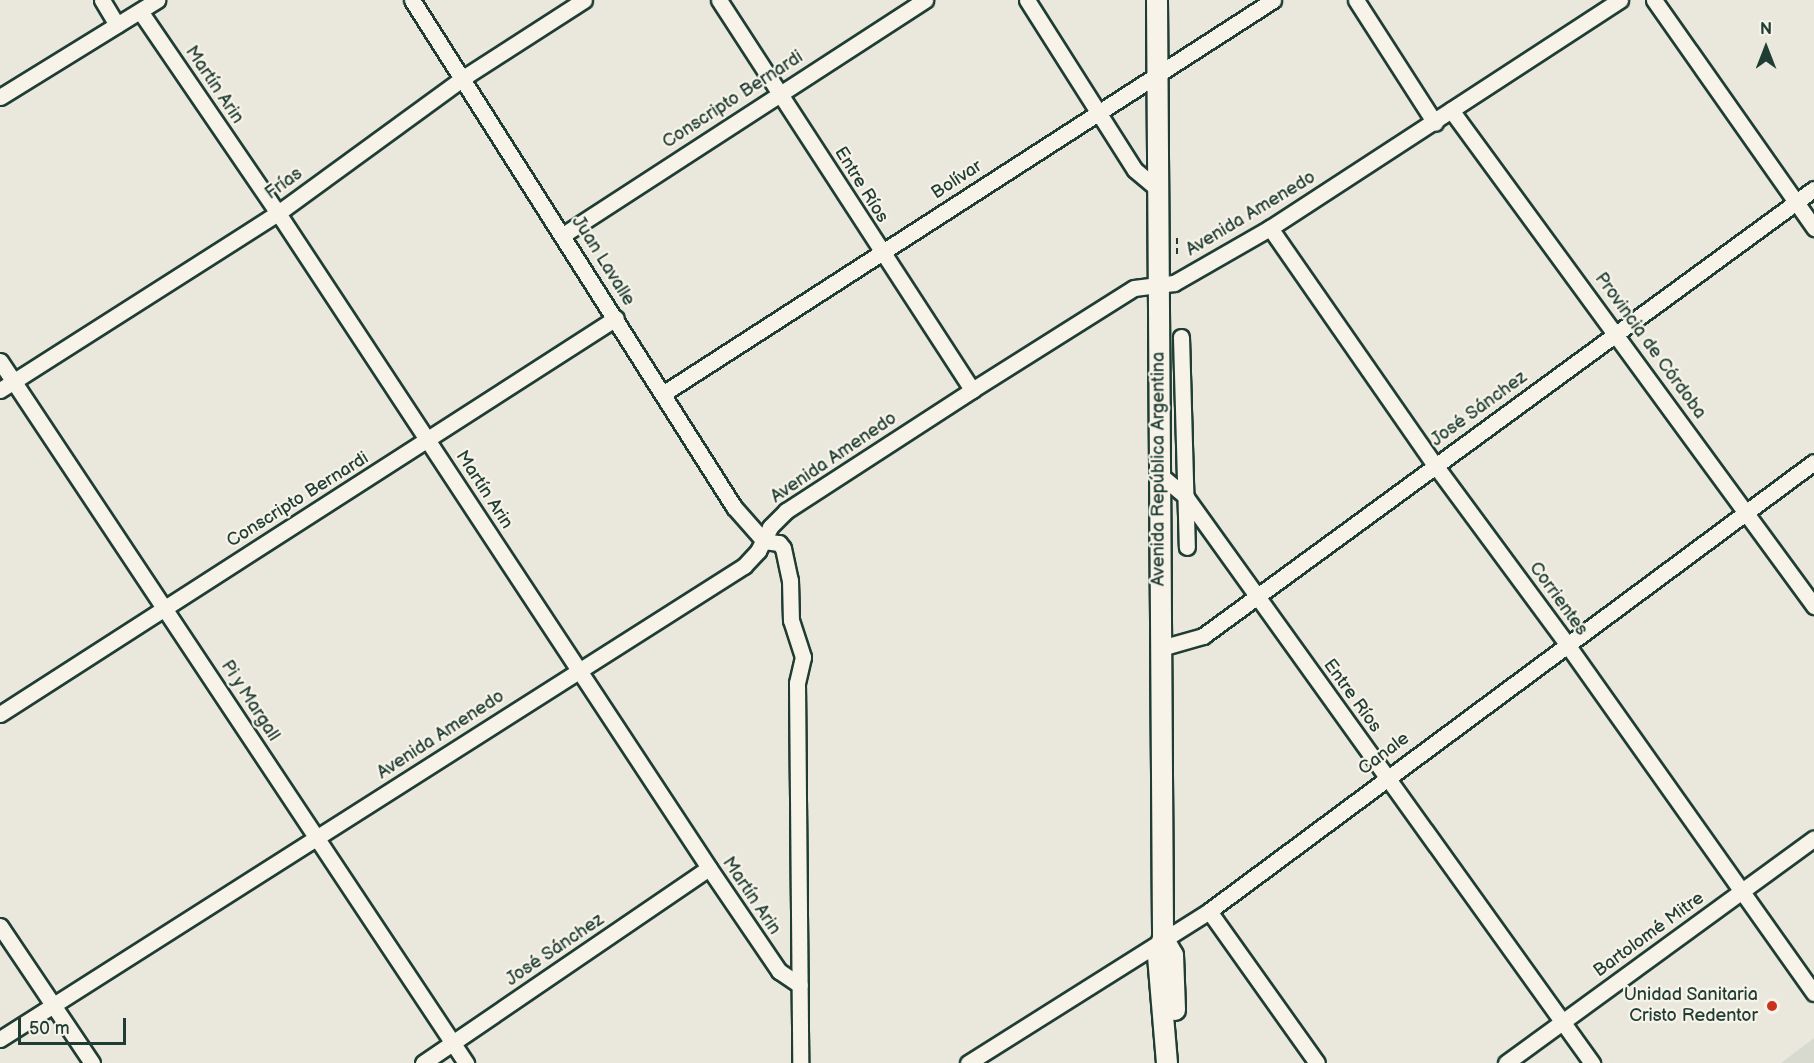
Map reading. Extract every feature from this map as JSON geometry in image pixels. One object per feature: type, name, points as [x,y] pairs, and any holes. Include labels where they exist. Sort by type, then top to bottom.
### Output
[{"type":"main road","name":"Avenida República Argentina","points":[[1157,0],[1159,72],[1157,284],[1163,938],[1158,956],[1167,1063]]},
{"type":"main road","name":"Avenida República Argentina","points":[[1163,938],[1173,955],[1175,1063]]},
{"type":"street","points":[[102,0],[117,25]]},
{"type":"street","points":[[0,97],[157,0]]},
{"type":"street","name":"Juan Lavalle","points":[[412,0],[664,393],[734,507],[764,540],[779,543],[783,548],[790,580],[791,620],[803,657],[797,683],[800,985]]},
{"type":"street","name":"Frías","points":[[0,390],[278,213],[463,78],[584,0]]},
{"type":"street","name":"Entre Ríos","points":[[719,0],[972,390]]},
{"type":"street","name":"Conscripto Bernardi","points":[[563,235],[926,0]]},
{"type":"street","points":[[1027,0],[1136,170],[1158,189]]},
{"type":"street","name":"Bolívar","points":[[664,393],[1273,0]]},
{"type":"street","points":[[1356,0],[1435,123]]},
{"type":"street","name":"Avenida Amenedo","points":[[0,1040],[744,566],[764,540],[770,527],[786,510],[972,390],[1134,288],[1174,283],[1270,228],[1435,123],[1451,110],[1620,0]]},
{"type":"street","points":[[1654,0],[1814,228]]},
{"type":"street","name":"Martín Arin","points":[[140,11],[278,213],[708,868],[779,971],[800,985]]},
{"type":"street","name":"Provincia de Córdoba","points":[[1451,110],[1617,333],[1814,606]]},
{"type":"street","name":"José Sánchez","points":[[1161,648],[1203,636],[1814,189]]},
{"type":"street","name":"Corrientes","points":[[1270,228],[1435,465],[1566,643],[1814,993]]},
{"type":"street","name":"Conscripto Bernardi","points":[[0,714],[164,607],[429,442],[616,318]]},
{"type":"street","points":[[1181,337],[1186,547]]},
{"type":"street","name":"Pi y Margall","points":[[0,361],[466,1063]]},
{"type":"street","name":"Canale","points":[[968,1063],[1209,911],[1566,643],[1814,462]]},
{"type":"street","name":"Entre Ríos","points":[[1159,474],[1184,495],[1255,597],[1387,776],[1592,1063]]},
{"type":"street","name":"Bartolomé Mitre","points":[[1506,1063],[1814,838]]},
{"type":"street","name":"José Sánchez","points":[[423,1063],[708,868]]},
{"type":"street","points":[[1209,911],[1317,1063]]},
{"type":"street","points":[[0,926],[92,1063]]},
{"type":"street","points":[[800,985],[800,1063]]},
{"type":"shaded area","points":[[1814,1038],[1814,1063],[1781,1063]]},
{"type":"place","name":"Unidad Sanitaria Cristo Redentor","points":[[1772,1006]]}]
